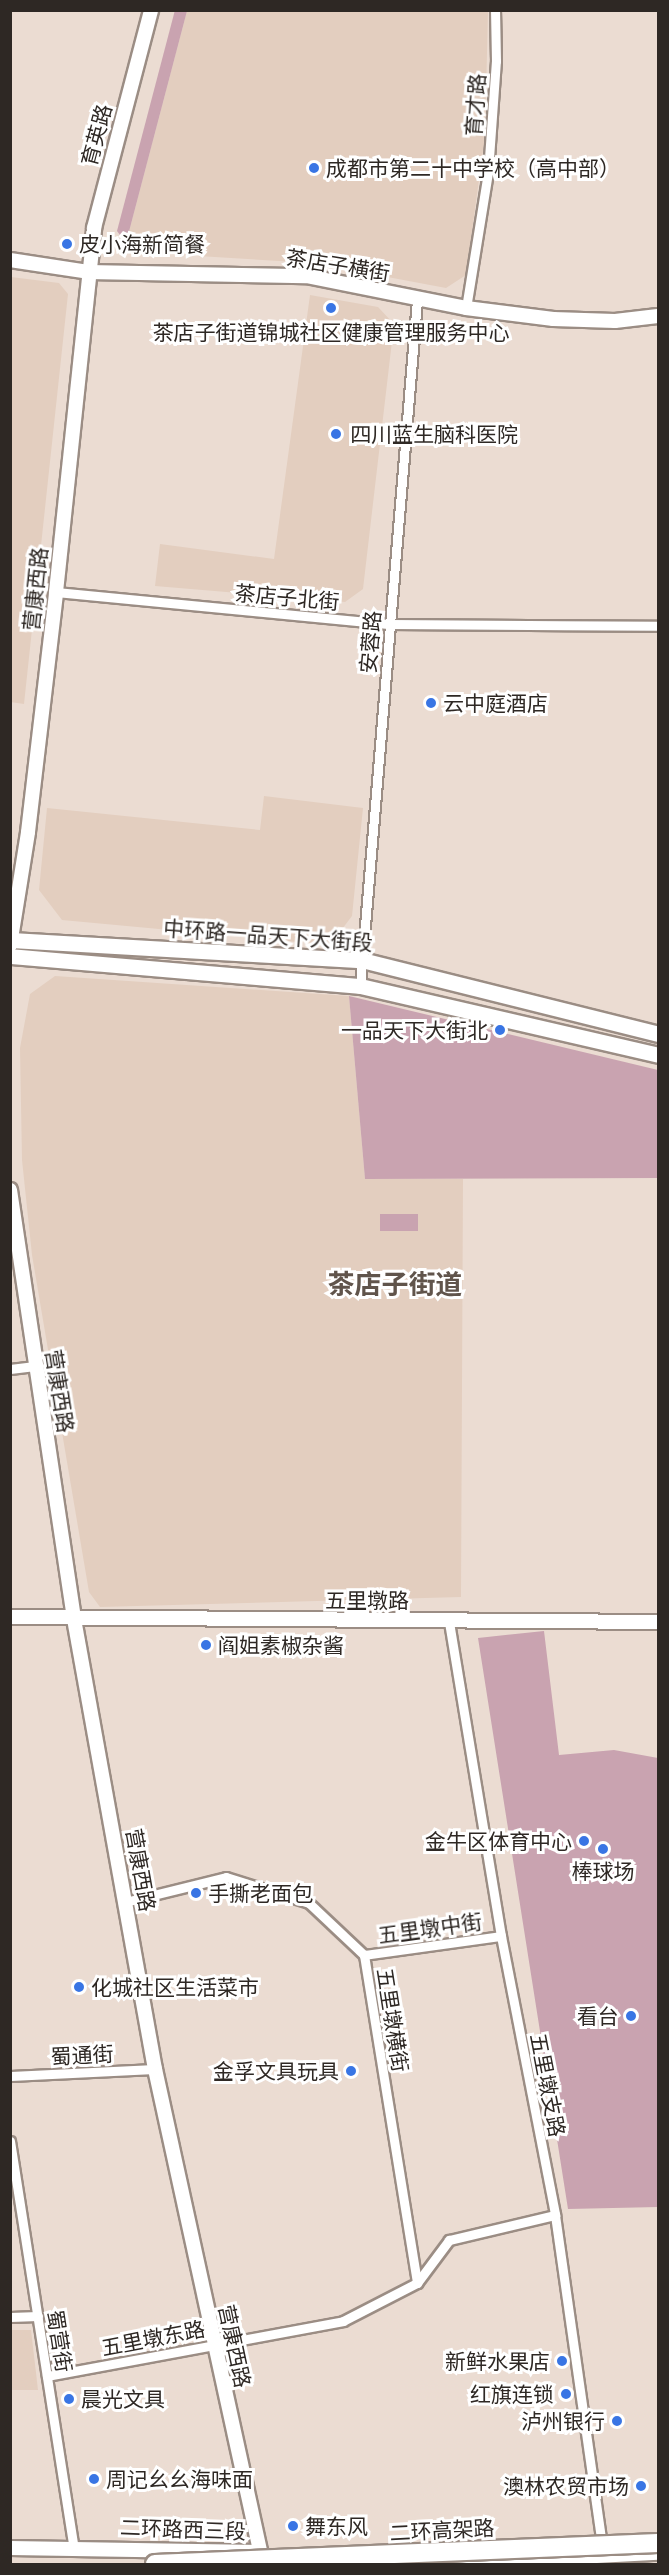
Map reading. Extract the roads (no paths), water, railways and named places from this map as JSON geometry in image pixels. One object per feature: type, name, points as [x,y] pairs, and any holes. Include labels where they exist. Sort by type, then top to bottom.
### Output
[{"type":"highway","name":"二环高架路","points":[[155,2565],[658,2543]]},
{"type":"main road","name":"中环路一品天下大街段","points":[[11,942],[362,960],[658,1034]]},
{"type":"main road","name":"中环路一品天下大街段","points":[[10,956],[360,986],[658,1054]]},
{"type":"street","name":"育英路","points":[[88,272],[94,228],[151,10]]},
{"type":"street","name":"育才路","points":[[466,308],[488,172],[496,61],[495,10]]},
{"type":"street","name":"茶店子横街","points":[[10,260],[88,272],[306,276],[466,308],[588,321],[658,316]]},
{"type":"street","name":"营康西路","points":[[11,942],[56,592],[88,272]]},
{"type":"street","name":"安蓉路","points":[[360,986],[417,300]]},
{"type":"street","name":"茶店子北街","points":[[56,592],[390,624],[658,626]]},
{"type":"street","name":"营康西路","points":[[10,1190],[74,1619],[155,2069],[213,2346],[260,2552]]},
{"type":"street","points":[[10,1369],[35,1366]]},
{"type":"street","name":"五里墩路","points":[[10,1617],[658,1622]]},
{"type":"street","name":"五里墩支路","points":[[449,1622],[501,1936],[555,2215],[603,2556]]},
{"type":"street","name":"五里墩横街","points":[[125,1902],[226,1877],[309,1903],[364,1954],[417,2283]]},
{"type":"street","name":"五里墩中街","points":[[364,1954],[501,1936]]},
{"type":"street","name":"蜀通街","points":[[10,2076],[155,2069]]},
{"type":"street","name":"蜀营街","points":[[10,2141],[74,2548]]},
{"type":"street","name":"五里墩东路","points":[[47,2376],[343,2321],[417,2283],[449,2240],[555,2215]]},
{"type":"street","points":[[10,2317],[38,2316]]},
{"type":"street","name":"二环路西三段","points":[[10,2548],[260,2552],[354,2565]]},
{"type":"street","points":[[445,2565],[658,2553]]},
{"type":"place","name":"成都市第二十中学校（高中部）","points":[[314,168]]},
{"type":"place","name":"皮小海新简餐","points":[[67,244]]},
{"type":"place","name":"茶店子街道锦城社区健康管理服务中心","points":[[331,308]]},
{"type":"place","name":"四川蓝生脑科医院","points":[[336,434]]},
{"type":"place","name":"云中庭酒店","points":[[431,703]]},
{"type":"place","name":"一品天下大街北","points":[[500,1030]]},
{"type":"place","name":"阎姐素椒杂酱","points":[[206,1645]]},
{"type":"place","name":"金牛区体育中心","points":[[584,1841]]},
{"type":"place","name":"棒球场","points":[[603,1849]]},
{"type":"place","name":"手撕老面包","points":[[196,1893]]},
{"type":"place","name":"化城社区生活菜市","points":[[79,1987]]},
{"type":"place","name":"看台","points":[[631,2016]]},
{"type":"place","name":"金孚文具玩具","points":[[351,2071]]},
{"type":"place","name":"新鲜水果店","points":[[562,2361]]},
{"type":"place","name":"红旗连锁","points":[[566,2394]]},
{"type":"place","name":"晨光文具","points":[[69,2399]]},
{"type":"place","name":"泸州银行","points":[[617,2421]]},
{"type":"place","name":"周记幺幺海味面","points":[[94,2479]]},
{"type":"place","name":"澳林农贸市场","points":[[641,2486]]},
{"type":"place","name":"舞东风","points":[[293,2526]]},
{"type":"district","name":"茶店子街道","points":[[395,1284]]}]
